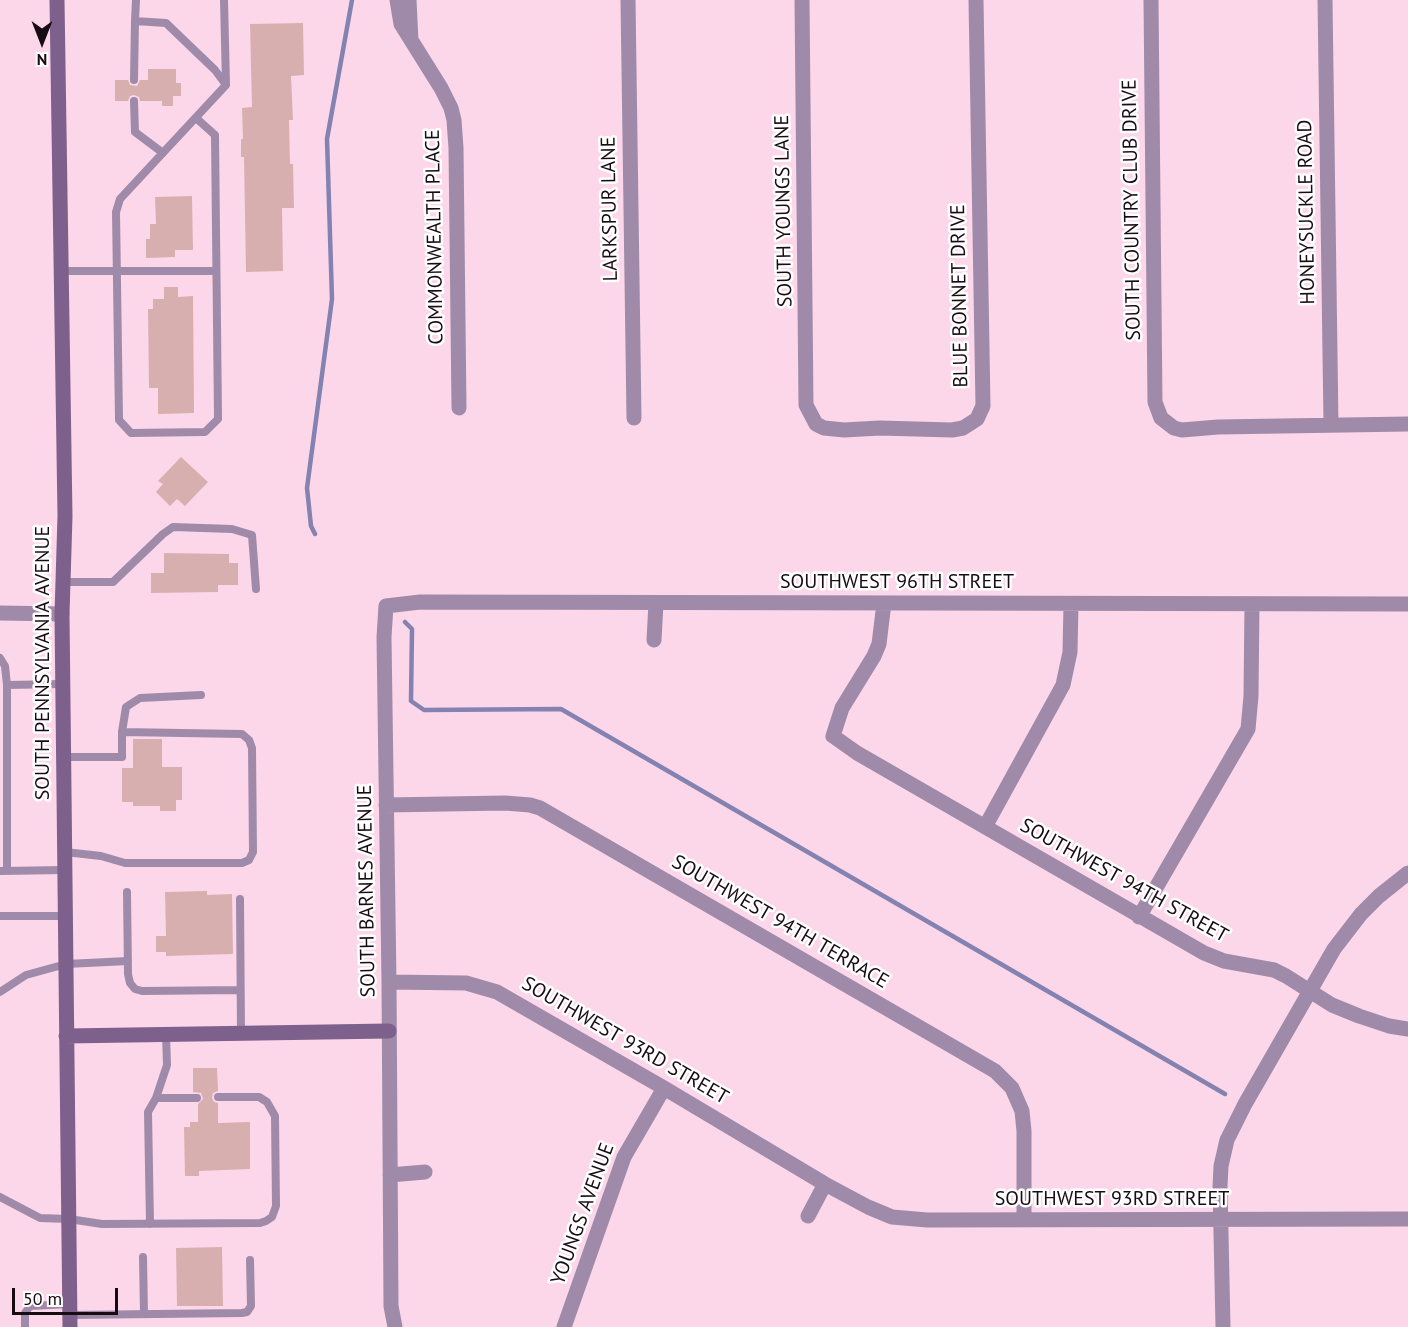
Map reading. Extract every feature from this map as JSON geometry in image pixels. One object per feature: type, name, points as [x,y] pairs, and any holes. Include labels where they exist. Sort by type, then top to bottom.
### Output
[{"type":"main road","name":"SOUTH PENNSYLVANIA AVENUE","points":[[57,0],[64,516],[62,614],[70,1315]]},
{"type":"main road","points":[[66,1036],[389,1031]]},
{"type":"street","name":"COMMONWEALTH PLACE","points":[[397,0],[401,24],[446,98],[451,108],[456,133],[459,408]]},
{"type":"street","name":"COMMONWEALTH PLACE","points":[[409,0],[411,40]]},
{"type":"street","name":"LARKSPUR LANE","points":[[628,0],[634,418]]},
{"type":"street","name":"SOUTH YOUNGS LANE","points":[[802,0],[806,405],[813,420]]},
{"type":"street","name":"BLUE BONNET DRIVE","points":[[813,420],[821,427],[832,430],[880,428],[952,430],[971,424],[980,413],[984,399],[976,0]]},
{"type":"street","name":"SOUTH COUNTRY CLUB DRIVE","points":[[1150,0],[1155,402],[1161,418],[1174,428],[1182,430],[1331,424]]},
{"type":"street","name":"HONEYSUCKLE ROAD","points":[[1325,0],[1331,424]]},
{"type":"street","points":[[1331,424],[1408,424]]},
{"type":"street","name":"SOUTHWEST 96TH STREET","points":[[386,606],[420,602],[1408,604]]},
{"type":"street","points":[[654,640],[656,603]]},
{"type":"street","name":"SOUTHWEST 94TH STREET","points":[[884,603],[879,644],[842,708],[833,736],[857,753],[1204,953],[1224,961],[1274,970],[1332,1005],[1389,1026],[1408,1029]]},
{"type":"street","points":[[985,827],[1063,685],[1070,652],[1071,604]]},
{"type":"street","points":[[1139,917],[1248,729],[1251,696],[1252,604]]},
{"type":"street","name":"SOUTH BARNES AVENUE","points":[[386,606],[384,637],[391,1306],[395,1327]]},
{"type":"street","points":[[0,612],[62,614]]},
{"type":"street","name":"SOUTHWEST 94TH TERRACE","points":[[387,806],[505,803],[540,808],[995,1071],[1012,1088],[1022,1111],[1024,1220]]},
{"type":"street","points":[[1223,1327],[1221,1166],[1227,1140],[1245,1104],[1334,950],[1361,914],[1408,873]]},
{"type":"street","name":"SOUTHWEST 93RD STREET","points":[[389,982],[450,982],[476,984],[488,988],[561,1028],[825,1184],[892,1217],[927,1220],[1408,1219]]},
{"type":"street","name":"YOUNGS AVENUE","points":[[564,1327],[624,1156],[664,1088]]},
{"type":"street","points":[[390,1175],[425,1172]]},
{"type":"street","points":[[808,1216],[825,1184]]},
{"type":"lane","points":[[134,80],[136,0]]},
{"type":"lane","points":[[196,118],[214,135],[218,419],[205,432],[131,433],[119,420],[116,212],[120,199],[226,85],[224,0]]},
{"type":"lane","points":[[135,21],[166,23],[215,70],[226,85]]},
{"type":"lane","points":[[134,101],[135,132],[163,153]]},
{"type":"lane","points":[[61,272],[216,271]]},
{"type":"lane","points":[[63,582],[113,582],[173,527],[232,529],[252,535],[256,588]]},
{"type":"lane","points":[[0,658],[5,666],[7,685],[4,871],[65,870]]},
{"type":"lane","points":[[7,685],[63,684]]},
{"type":"lane","points":[[64,757],[122,757],[122,732],[126,707],[140,698],[201,695]]},
{"type":"lane","points":[[64,852],[101,856],[125,863],[242,864],[249,860],[253,852],[252,748],[249,740],[242,734],[122,732]]},
{"type":"lane","points":[[127,892],[128,961],[130,983],[135,989],[240,990]]},
{"type":"lane","points":[[240,899],[241,1034]]},
{"type":"lane","points":[[0,916],[65,916]]},
{"type":"lane","points":[[0,992],[26,975],[66,964],[128,961]]},
{"type":"lane","points":[[150,1224],[148,1112],[156,1098],[167,1065],[166,1035]]},
{"type":"lane","points":[[0,1197],[40,1218],[102,1224],[261,1223],[272,1217],[275,1212],[272,1109],[259,1097],[218,1097]]},
{"type":"lane","points":[[156,1098],[197,1098]]},
{"type":"lane","points":[[143,1257],[144,1314]]},
{"type":"lane","points":[[25,1327],[26,1313],[30,1306],[70,1315],[242,1313],[251,1306],[250,1260]]},
{"type":"building","points":[[303,23],[304,75],[291,76],[293,120],[289,120],[290,164],[293,164],[294,208],[282,208],[283,271],[246,272],[244,157],[241,157],[241,139],[243,139],[242,108],[252,107],[250,24]]},
{"type":"building","points":[[148,69],[176,69],[176,83],[181,83],[181,96],[173,96],[173,106],[162,106],[162,101],[140,101],[139,97],[134,95],[130,96],[128,101],[115,101],[115,80],[128,80],[130,85],[137,86],[140,80],[148,80]]},
{"type":"building","points":[[192,196],[193,250],[175,250],[175,257],[146,258],[146,239],[150,239],[150,224],[156,224],[155,197]]},
{"type":"building","points":[[164,287],[178,287],[178,297],[193,296],[194,413],[158,414],[158,388],[149,388],[148,309],[153,309],[153,299],[164,299]]},
{"type":"building","points":[[181,457],[208,482],[185,506],[177,499],[170,506],[156,492],[163,484],[158,481]]},
{"type":"building","points":[[164,553],[229,554],[229,563],[238,563],[238,585],[218,585],[218,592],[151,593],[151,573],[164,573]]},
{"type":"building","points":[[133,739],[162,739],[162,767],[182,767],[182,800],[176,800],[176,811],[160,811],[160,806],[133,806],[133,802],[122,802],[122,768],[133,768]]},
{"type":"building","points":[[207,891],[207,895],[232,894],[233,954],[166,956],[166,952],[156,952],[156,936],[166,936],[165,892]]},
{"type":"building","points":[[193,1068],[217,1068],[218,1091],[213,1093],[212,1098],[218,1103],[218,1123],[250,1122],[250,1169],[199,1171],[199,1176],[185,1176],[184,1127],[190,1127],[190,1122],[198,1122],[198,1104],[203,1099],[201,1093],[193,1092]]},
{"type":"building","points":[[222,1247],[223,1306],[177,1306],[176,1248]]},
{"type":"waterway","points":[[315,534],[311,526],[307,488],[332,299],[327,139],[352,0]]},
{"type":"waterway","points":[[405,622],[412,629],[411,701],[424,710],[561,709],[1225,1094]]}]
